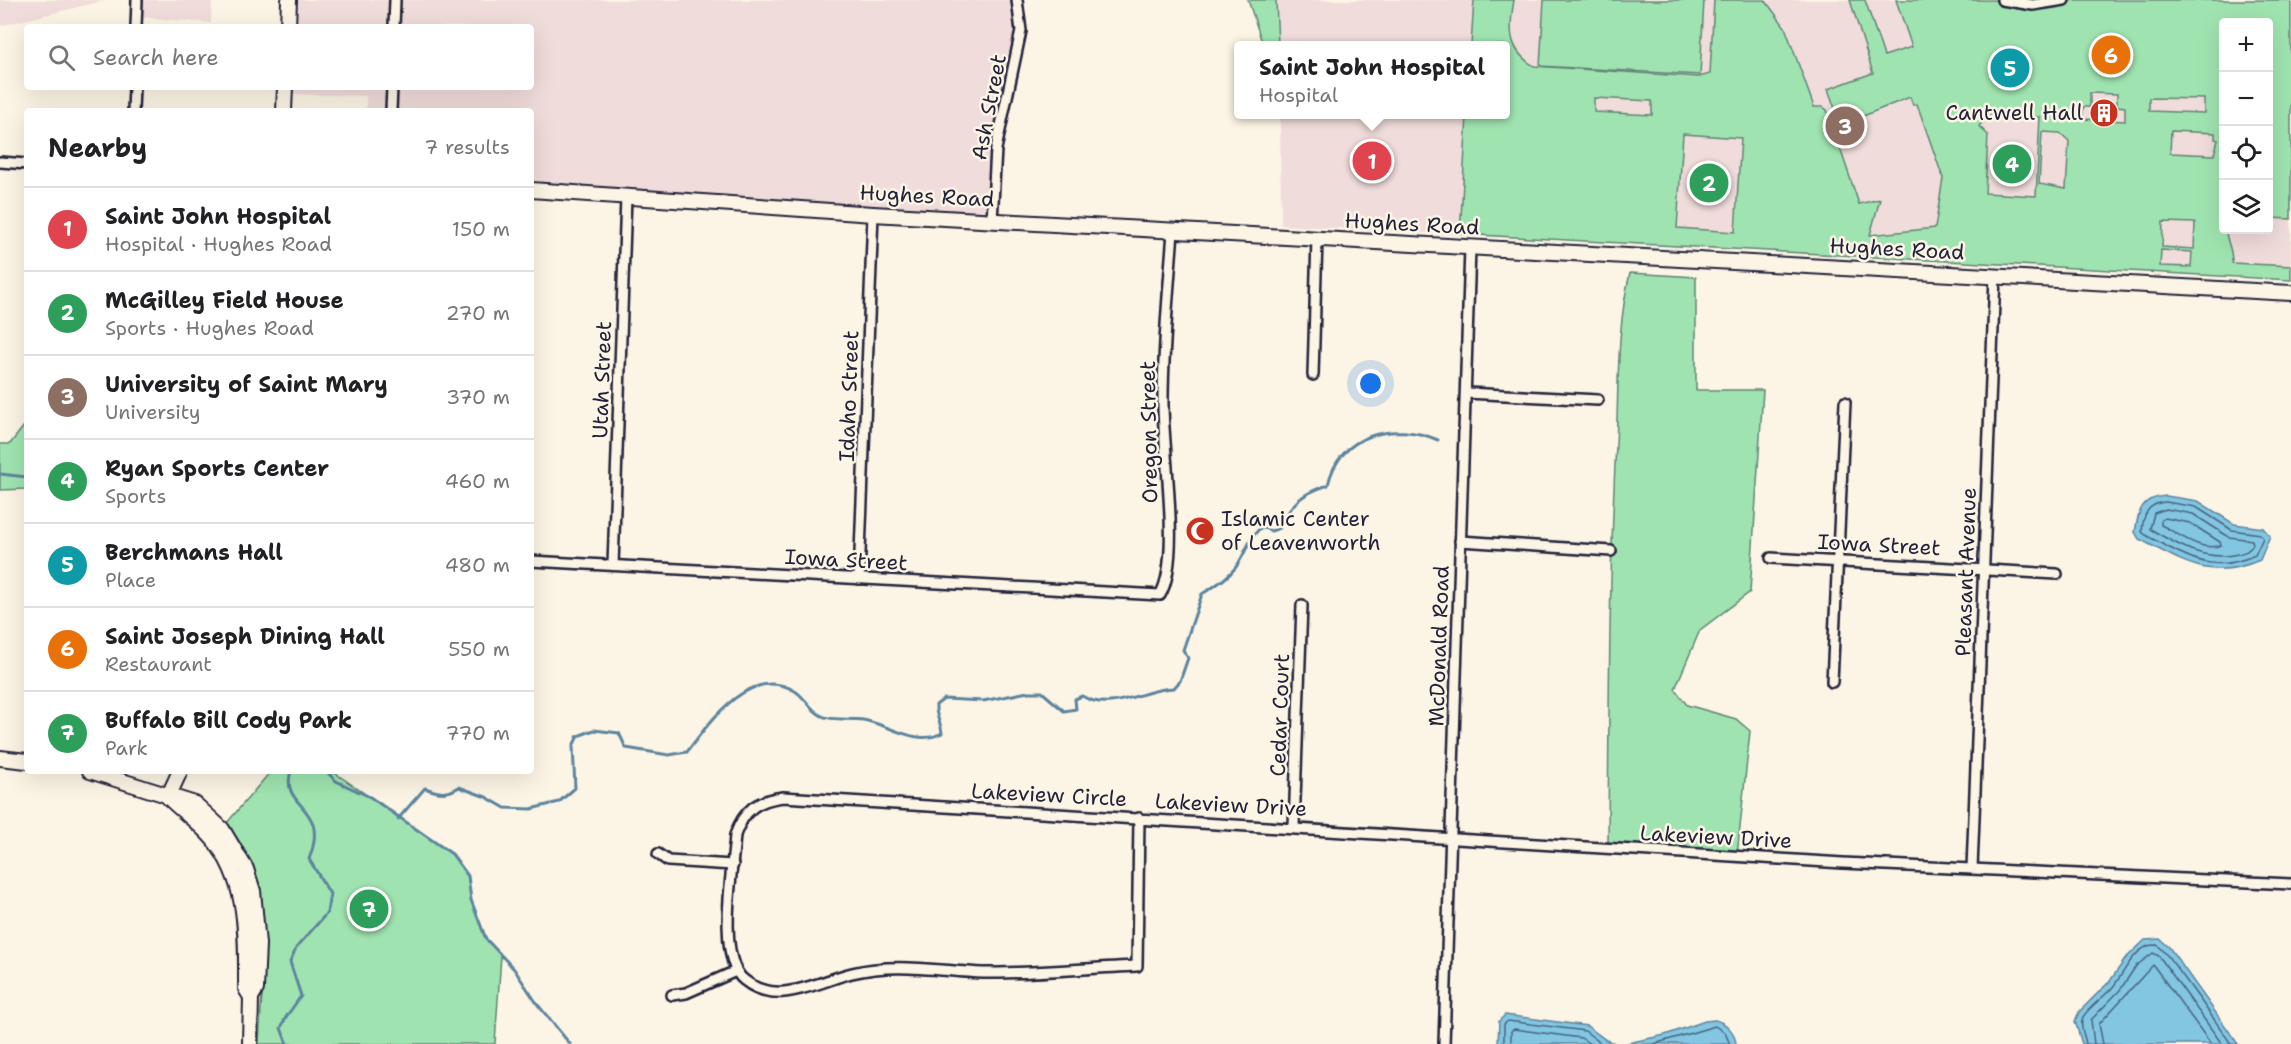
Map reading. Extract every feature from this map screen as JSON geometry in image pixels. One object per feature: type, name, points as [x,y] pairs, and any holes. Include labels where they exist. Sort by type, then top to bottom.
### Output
[{"type":"street","points":[[136,24],[137,0]]},
{"type":"street","points":[[288,24],[289,0]]},
{"type":"street","points":[[394,24],[395,0]]},
{"type":"street","name":"Ash Street","points":[[993,221],[996,149],[1021,31],[1017,0]]},
{"type":"street","points":[[2002,0],[2033,5],[2064,0]]},
{"type":"street","points":[[133,108],[134,90]]},
{"type":"street","points":[[284,108],[285,90]]},
{"type":"street","points":[[391,108],[392,90]]},
{"type":"street","points":[[0,162],[24,164]]},
{"type":"street","name":"Hughes Road","points":[[534,190],[873,214],[2291,293]]},
{"type":"street","name":"Utah Street","points":[[614,565],[626,197]]},
{"type":"street","name":"Idaho Street","points":[[859,579],[873,214]]},
{"type":"street","name":"Oregon Street","points":[[1160,595],[1167,582],[1169,502],[1162,402],[1173,231]]},
{"type":"street","points":[[1313,375],[1317,239]]},
{"type":"street","name":"McDonald Road","points":[[1444,1044],[1470,248]]},
{"type":"street","name":"Pleasant Avenue","points":[[1972,869],[1995,276]]},
{"type":"street","points":[[1467,393],[1598,400]]},
{"type":"street","points":[[1832,682],[1845,402]]},
{"type":"street","points":[[1460,541],[1611,550]]},
{"type":"street","name":"Iowa Street","points":[[1771,558],[2057,574]]},
{"type":"street","name":"Iowa Street","points":[[534,561],[1160,595]]},
{"type":"street","name":"Cedar Court","points":[[1294,827],[1302,605]]},
{"type":"street","points":[[0,758],[24,760]]},
{"type":"street","points":[[99,774],[195,804],[222,830],[246,869],[254,891],[258,935],[256,989],[251,997],[250,1044]]},
{"type":"street","points":[[168,797],[179,774]]},
{"type":"street","name":"Lakeview Circle","points":[[795,798],[1139,818],[1137,966],[985,973],[882,968],[852,973],[790,992],[768,993],[743,980],[730,957],[728,938],[735,835],[740,819],[752,806],[766,799],[795,798]]},
{"type":"street","name":"Lakeview Drive","points":[[1139,818],[1452,837],[1620,850],[2291,884]]},
{"type":"street","points":[[658,854],[668,861],[733,865]]},
{"type":"street","points":[[672,994],[686,993],[736,971]]},
{"type":"shaded area","points":[[0,0],[107,0],[0,26]]},
{"type":"shaded area","points":[[137,0],[212,0],[211,23],[137,17]]},
{"type":"shaded area","points":[[289,0],[1017,0],[1021,31],[996,149],[992,221],[534,190],[534,108],[366,108],[366,96],[285,94],[285,90],[534,90],[534,24],[288,24]]},
{"type":"shaded area","points":[[1276,0],[2291,0],[2291,280],[1281,225],[1280,119],[1510,119],[1510,41],[1278,41]]},
{"type":"green space","points":[[1248,0],[1276,0],[1278,41],[1262,41]]},
{"type":"green space","points":[[1474,0],[1514,0],[1511,29],[1514,45],[1525,60],[1534,66],[1699,77],[1710,74],[1714,0],[1765,0],[1785,27],[1814,107],[1823,107],[1827,110],[1859,204],[1880,199],[1870,235],[1935,228],[1943,178],[1917,104],[1913,105],[1910,97],[1841,125],[1828,89],[1873,73],[1850,0],[1865,0],[1884,56],[1912,47],[1896,0],[2291,0],[2291,219],[2273,218],[2273,18],[2219,18],[2219,234],[2226,234],[2232,263],[2291,266],[2291,280],[1460,234],[1467,119],[1510,119],[1510,41],[1471,41]],"holes":[[[2090,93],[2117,94],[2117,106],[2125,107],[2125,121],[2083,119],[2083,107],[2090,107]],[[1594,98],[1652,101],[1652,115],[1594,112]],[[2149,98],[2204,99],[2204,113],[2149,111]],[[1990,115],[2040,117],[2036,196],[1985,193],[1988,135],[1979,126]],[[2171,131],[2215,133],[2215,139],[2218,140],[2214,155],[2170,153]],[[2042,132],[2060,133],[2069,141],[2066,189],[2039,184]],[[1683,134],[1741,138],[1735,232],[1677,228]],[[2163,222],[2195,223],[2194,249],[2162,247]],[[2161,250],[2192,252],[2191,267],[2160,266]]]},
{"type":"green space","points":[[1544,0],[1704,0],[1700,75],[1540,66]]},
{"type":"green space","points":[[1630,273],[1696,277],[1696,390],[1763,390],[1750,592],[1700,630],[1675,689],[1687,705],[1736,719],[1750,731],[1737,856],[1608,849],[1611,596],[1618,380],[1622,316]]},
{"type":"green space","points":[[24,426],[24,489],[0,490],[0,444],[10,444]]},
{"type":"green space","points":[[268,774],[336,774],[452,854],[468,876],[471,900],[486,939],[501,955],[495,1044],[259,1044],[264,957],[261,901],[254,875],[243,849],[226,824]]},
{"type":"water","points":[[2166,496],[2198,501],[2234,524],[2263,528],[2270,536],[2260,560],[2226,569],[2211,569],[2183,561],[2139,539],[2135,532],[2143,506],[2151,499]]},
{"type":"water","points":[[2160,939],[2169,947],[2238,1044],[2082,1044],[2075,1021],[2079,1012],[2110,981],[2126,958],[2145,940]]},
{"type":"water","points":[[1505,1015],[1587,1026],[1606,1040],[1617,1044],[1498,1044],[1499,1021]]},
{"type":"water","points":[[1715,1020],[1730,1029],[1736,1044],[1623,1044],[1665,1035],[1705,1021]]},
{"type":"waterway","points":[[398,819],[425,788],[442,792],[459,787],[486,797],[505,808],[531,809],[559,802],[575,788],[573,746],[578,736],[594,730],[619,733],[626,748],[669,755],[687,752],[707,726],[733,700],[748,690],[763,685],[779,685],[795,691],[814,710],[826,718],[863,720],[923,737],[932,737],[942,733],[936,705],[944,699],[983,701],[1028,692],[1042,692],[1064,711],[1076,709],[1075,699],[1082,696],[1093,701],[1116,701],[1174,688],[1180,681],[1188,658],[1183,650],[1202,594],[1232,571],[1262,527],[1271,531],[1280,528],[1288,512],[1298,500],[1328,485],[1334,468],[1344,454],[1356,443],[1370,436],[1386,432],[1403,432],[1421,434],[1438,440]]},
{"type":"waterway","points":[[0,474],[24,477]]},
{"type":"waterway","points":[[287,1044],[281,1028],[301,996],[290,962],[296,948],[327,913],[330,894],[309,859],[314,841],[314,827],[310,817],[292,793],[289,783],[290,774]]},
{"type":"waterway","points":[[329,774],[336,781],[370,797],[452,854],[468,876],[471,900],[486,939],[514,969],[538,1005],[570,1044]]},
{"type":"place","name":"Saint Joseph Dining Hall","points":[[2111,55]]},
{"type":"place","name":"Berchmans Hall","points":[[2010,68]]},
{"type":"place","name":"Cantwell Hall","points":[[2104,113]]},
{"type":"place","name":"University of Saint Mary","points":[[1845,126]]},
{"type":"place","name":"Saint John Hospital","points":[[1372,161]]},
{"type":"place","name":"Ryan Sports Center","points":[[2012,164]]},
{"type":"place","name":"McGilley Field House","points":[[1709,183]]},
{"type":"place","name":"Islamic Center of Leavenworth","points":[[1200,531]]},
{"type":"place","name":"Buffalo Bill Cody Park","points":[[369,909]]}]
